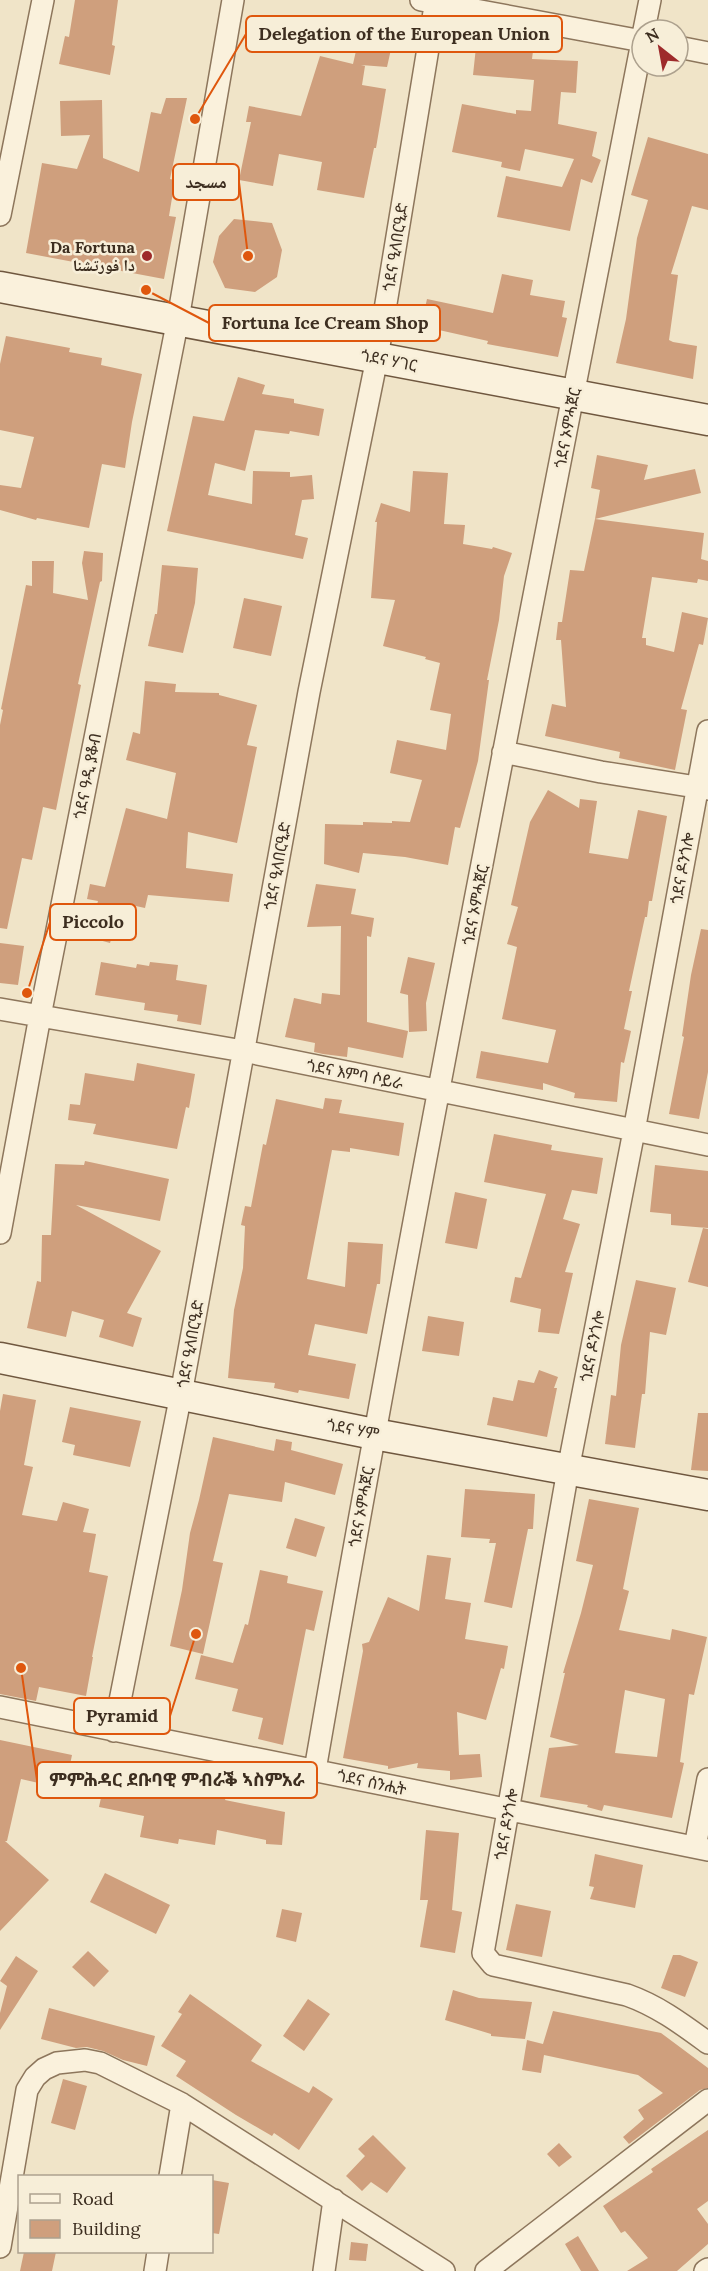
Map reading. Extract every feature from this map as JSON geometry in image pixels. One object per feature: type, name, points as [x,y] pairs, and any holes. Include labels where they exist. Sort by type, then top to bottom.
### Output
[{"type":"street","points":[[0,215],[43,0]]},
{"type":"street","name":"ጎደና ዓዲ ያቆብ","points":[[0,1233],[39,1016],[178,319],[233,0]]},
{"type":"street","points":[[646,18],[650,0]]},
{"type":"street","points":[[431,1],[630,39]]},
{"type":"street","name":"ጎደና ዒላበርዒድ","points":[[114,1731],[181,1394],[309,692],[377,358],[431,1]]},
{"type":"street","points":[[690,49],[708,53]]},
{"type":"street","name":"ጎደና ኦምሓጀር","points":[[315,1770],[374,1434],[503,752],[635,78]]},
{"type":"street","name":"ጎደና ሃገር","points":[[0,287],[708,420]]},
{"type":"street","name":"ጎደና ዶንጎሎ","points":[[708,731],[703,788],[568,1470],[483,1953],[493,1965],[643,2000],[659,2008],[708,2043]]},
{"type":"street","points":[[503,752],[601,772],[703,788]]},
{"type":"street","name":"ጎደና እምባ ሶይራ","points":[[0,1009],[243,1051],[708,1145]]},
{"type":"street","name":"ጎደና ሃም","points":[[0,1358],[374,1434],[708,1495]]},
{"type":"street","name":"ጎደና ሰንሒት","points":[[0,1707],[702,1848]]},
{"type":"street","points":[[702,1848],[708,1779]]},
{"type":"street","points":[[0,2247],[27,2090],[44,2069],[71,2060],[85,2060],[100,2063],[182,2104],[444,2271]]},
{"type":"street","points":[[486,2271],[708,2100]]},
{"type":"street","points":[[170,2175],[182,2104]]},
{"type":"street","points":[[324,2271],[334,2200]]},
{"type":"street","points":[[155,2271],[158,2253]]},
{"type":"building","points":[[75,0],[118,0],[112,45],[115,46],[110,75],[59,64],[65,36],[69,37]]},
{"type":"building","points":[[363,20],[396,27],[387,67],[361,65],[365,66],[362,85],[386,89],[376,148],[374,148],[364,198],[317,190],[322,162],[279,154],[273,186],[239,180],[251,122],[246,122],[249,106],[301,116],[320,56],[353,64]]},
{"type":"building","points":[[476,47],[533,51],[532,59],[578,61],[576,93],[561,92],[558,124],[597,132],[592,156],[601,160],[592,183],[581,179],[570,231],[497,217],[506,176],[562,187],[574,159],[525,149],[520,171],[501,167],[502,162],[452,152],[462,104],[516,114],[516,110],[531,111],[534,80],[473,75]]},
{"type":"building","points":[[166,98],[187,98],[170,179],[175,180],[169,216],[176,217],[164,279],[26,253],[42,163],[77,169],[90,135],[61,136],[60,101],[102,100],[103,158],[139,172],[151,112],[161,114]]},
{"type":"building","points":[[648,137],[708,154],[708,210],[692,206],[671,274],[678,275],[669,340],[697,346],[693,379],[616,363],[626,319],[637,238],[648,200],[631,195]]},
{"type":"building","points":[[234,219],[272,223],[282,250],[277,277],[255,292],[225,288],[213,262],[219,236]]},
{"type":"building","points":[[502,274],[533,280],[530,295],[565,301],[562,317],[567,318],[558,357],[487,344],[488,341],[421,326],[427,299],[493,313]]},
{"type":"building","points":[[6,336],[70,348],[69,352],[102,358],[101,365],[142,374],[125,468],[102,464],[89,528],[37,518],[36,520],[0,510],[0,485],[21,488],[34,437],[0,430],[0,364]]},
{"type":"building","points":[[238,377],[265,385],[262,394],[294,399],[294,403],[324,409],[319,436],[290,431],[289,434],[255,430],[245,471],[215,463],[208,495],[252,504],[253,471],[290,472],[290,477],[312,475],[314,499],[302,500],[295,535],[308,538],[303,559],[167,531],[193,416],[224,421]]},
{"type":"building","points":[[597,455],[648,465],[644,480],[695,469],[701,493],[595,519],[600,490],[591,488]]},
{"type":"building","points":[[413,471],[448,473],[444,524],[465,525],[463,544],[492,549],[493,547],[512,553],[504,576],[499,620],[487,680],[489,680],[478,761],[460,828],[455,827],[448,865],[405,857],[363,853],[359,873],[324,864],[325,824],[363,825],[363,822],[410,822],[422,780],[390,773],[397,740],[446,750],[451,714],[430,710],[440,663],[383,646],[395,600],[371,598],[377,522],[375,522],[381,503],[410,512]]},
{"type":"building","points":[[595,519],[704,533],[701,559],[708,561],[708,581],[698,579],[697,583],[652,577],[642,638],[646,638],[646,645],[674,652],[682,612],[708,618],[703,645],[699,644],[681,709],[687,710],[675,770],[619,758],[620,752],[545,736],[552,704],[566,707],[561,640],[556,640],[558,622],[562,622],[570,570],[584,571]]},
{"type":"building","points":[[84,551],[103,553],[102,581],[78,684],[81,685],[56,810],[43,807],[32,860],[22,858],[7,929],[0,928],[0,725],[3,710],[1,709],[26,585],[32,586],[32,561],[54,561],[53,593],[88,600],[82,563]]},
{"type":"building","points":[[162,565],[198,568],[195,603],[183,653],[148,646],[155,614],[157,614]]},
{"type":"building","points":[[244,598],[282,606],[271,656],[233,648]]},
{"type":"building","points":[[145,681],[176,684],[175,692],[219,693],[219,695],[257,705],[247,745],[257,747],[237,843],[188,832],[186,868],[233,874],[229,902],[148,895],[145,908],[122,903],[110,943],[88,937],[98,901],[87,899],[90,884],[105,887],[126,808],[167,819],[176,773],[126,760],[133,732],[140,734]]},
{"type":"building","points":[[548,790],[579,808],[580,799],[597,801],[589,853],[628,859],[638,810],[667,816],[652,901],[649,901],[629,991],[632,991],[624,1029],[631,1031],[624,1063],[621,1062],[617,1102],[574,1098],[575,1093],[543,1083],[543,1090],[476,1078],[481,1051],[548,1063],[556,1030],[502,1019],[517,947],[507,944],[518,907],[511,905],[530,822]]},
{"type":"building","points":[[316,884],[356,889],[351,914],[374,918],[371,937],[367,936],[367,1022],[408,1031],[403,1058],[348,1047],[347,1057],[323,1054],[314,1052],[315,1043],[285,1037],[294,998],[321,1004],[322,993],[340,995],[341,926],[307,927]]},
{"type":"building","points":[[701,929],[708,930],[708,1072],[699,1119],[669,1114],[684,1037],[682,1036],[691,975]]},
{"type":"building","points":[[0,943],[24,946],[18,985],[0,983]]},
{"type":"building","points":[[408,957],[435,963],[426,1003],[427,1031],[409,1032],[408,995],[400,993]]},
{"type":"building","points":[[101,962],[136,968],[137,964],[149,966],[150,962],[178,965],[176,980],[207,985],[201,1025],[177,1021],[178,1015],[144,1010],[145,1003],[95,995]]},
{"type":"building","points":[[137,1063],[195,1074],[189,1108],[186,1107],[177,1149],[93,1134],[96,1124],[68,1120],[70,1104],[80,1105],[85,1073],[134,1081]]},
{"type":"building","points":[[325,1098],[342,1100],[339,1113],[404,1123],[399,1156],[350,1148],[350,1152],[332,1150],[307,1279],[345,1287],[348,1242],[383,1244],[380,1284],[377,1284],[367,1334],[315,1324],[308,1355],[356,1364],[349,1399],[274,1388],[275,1383],[228,1378],[234,1310],[243,1268],[245,1226],[241,1225],[245,1206],[251,1207],[263,1144],[266,1145],[276,1099],[323,1109]]},
{"type":"building","points":[[494,1134],[552,1145],[551,1150],[603,1158],[597,1194],[572,1190],[563,1219],[580,1224],[565,1272],[573,1273],[559,1334],[538,1332],[541,1309],[510,1302],[515,1277],[521,1278],[546,1194],[484,1182]]},
{"type":"building","points":[[85,1161],[169,1179],[160,1221],[76,1205],[161,1251],[127,1313],[142,1318],[133,1347],[99,1337],[104,1320],[72,1311],[66,1337],[27,1328],[37,1281],[41,1282],[42,1235],[51,1235],[55,1164],[84,1165]]},
{"type":"building","points":[[655,1165],[708,1171],[708,1228],[671,1225],[671,1214],[650,1212]]},
{"type":"building","points":[[455,1192],[487,1199],[477,1249],[445,1243]]},
{"type":"building","points":[[703,1228],[708,1229],[708,1287],[688,1282]]},
{"type":"building","points":[[636,1280],[676,1288],[666,1335],[650,1332],[645,1394],[642,1394],[635,1448],[605,1444],[611,1395],[616,1396],[621,1345]]},
{"type":"building","points":[[428,1316],[464,1322],[459,1356],[422,1351]]},
{"type":"building","points":[[539,1370],[558,1377],[554,1388],[557,1388],[547,1437],[487,1425],[493,1397],[513,1401],[518,1380],[534,1383]]},
{"type":"building","points":[[3,1394],[36,1400],[24,1465],[33,1467],[22,1515],[57,1521],[63,1502],[89,1509],[83,1532],[96,1534],[89,1572],[108,1576],[86,1696],[39,1687],[36,1701],[0,1694],[0,1411]]},
{"type":"building","points":[[70,1407],[141,1421],[130,1467],[73,1455],[75,1445],[62,1442]]},
{"type":"building","points":[[698,1413],[708,1413],[708,1471],[691,1470]]},
{"type":"building","points":[[213,1437],[274,1451],[276,1439],[292,1442],[291,1450],[343,1464],[335,1495],[285,1482],[282,1502],[229,1494],[213,1561],[223,1563],[203,1654],[170,1646],[182,1590],[190,1533]]},
{"type":"building","points":[[465,1489],[535,1494],[533,1529],[528,1529],[512,1608],[484,1602],[496,1543],[489,1543],[490,1539],[461,1537]]},
{"type":"building","points":[[589,1499],[639,1508],[623,1589],[629,1591],[619,1630],[670,1640],[672,1629],[707,1637],[694,1695],[689,1694],[680,1762],[684,1763],[672,1818],[604,1805],[602,1811],[587,1807],[588,1805],[540,1797],[549,1748],[579,1745],[550,1737],[565,1673],[563,1673],[593,1565],[576,1561]],"holes":[[[625,1690],[665,1699],[657,1757],[615,1753]]]},
{"type":"building","points":[[295,1518],[325,1527],[316,1557],[286,1548]]},
{"type":"building","points":[[427,1555],[451,1558],[445,1599],[471,1603],[465,1639],[508,1646],[504,1669],[501,1668],[486,1720],[457,1712],[459,1755],[480,1754],[482,1777],[450,1780],[450,1771],[417,1768],[418,1763],[388,1769],[388,1766],[343,1758],[363,1651],[362,1644],[369,1642],[388,1597],[419,1611]]},
{"type":"building","points":[[260,1570],[288,1576],[287,1583],[323,1591],[314,1631],[306,1629],[283,1745],[258,1739],[263,1718],[232,1711],[238,1689],[195,1679],[201,1655],[233,1663],[245,1624],[248,1625]]},
{"type":"building","points":[[0,1740],[72,1755],[65,1789],[21,1779],[7,1841],[5,1841],[49,1880],[0,1931]]},
{"type":"building","points":[[108,1766],[212,1786],[214,1780],[230,1785],[225,1800],[285,1812],[282,1845],[266,1844],[266,1840],[217,1830],[215,1845],[179,1839],[178,1844],[140,1837],[144,1816],[99,1807]]},
{"type":"building","points":[[426,1830],[459,1833],[452,1910],[462,1912],[455,1953],[420,1947],[428,1900],[420,1900]]},
{"type":"building","points":[[595,1854],[643,1865],[635,1908],[590,1899],[594,1887],[589,1886]]},
{"type":"building","points":[[105,1873],[170,1905],[156,1934],[90,1902]]},
{"type":"building","points":[[516,1904],[551,1911],[542,1957],[506,1950]]},
{"type":"building","points":[[282,1909],[302,1913],[296,1942],[276,1937]]},
{"type":"building","points":[[88,1951],[109,1971],[94,1987],[72,1967]]},
{"type":"building","points":[[673,1955],[680,1955],[698,1962],[685,1997],[661,1988]]},
{"type":"building","points":[[16,1956],[38,1971],[0,2030],[0,2013],[7,1986],[0,1981]]},
{"type":"building","points":[[453,1990],[479,1998],[532,2002],[525,2039],[491,2036],[491,2034],[445,2020]]},
{"type":"building","points":[[190,1994],[262,2045],[251,2061],[309,2093],[313,2086],[333,2099],[299,2150],[274,2133],[272,2136],[236,2115],[176,2076],[186,2061],[161,2046],[182,2014],[178,2012]]},
{"type":"building","points":[[308,1999],[330,2014],[304,2051],[283,2036]]},
{"type":"building","points":[[49,2008],[155,2036],[147,2066],[123,2060],[103,2051],[87,2047],[76,2048],[41,2039]]},
{"type":"building","points":[[553,2011],[661,2033],[708,2068],[708,2088],[700,2090],[629,2144],[623,2137],[644,2119],[638,2110],[663,2093],[638,2075],[544,2055],[541,2073],[522,2070],[527,2040],[543,2044]]},
{"type":"building","points":[[63,2079],[87,2086],[75,2130],[51,2123]]},
{"type":"building","points":[[708,2130],[708,2201],[697,2209],[708,2224],[708,2244],[677,2271],[627,2271],[648,2258],[625,2231],[621,2233],[603,2206],[653,2172],[651,2169]]},
{"type":"building","points":[[373,2135],[406,2168],[387,2193],[371,2182],[362,2191],[346,2176],[365,2156],[358,2149]]},
{"type":"building","points":[[559,2143],[572,2157],[559,2167],[547,2154]]},
{"type":"building","points":[[213,2180],[229,2183],[219,2234],[213,2233]]},
{"type":"building","points":[[578,2236],[599,2271],[581,2271],[565,2244]]},
{"type":"building","points":[[351,2242],[368,2244],[366,2261],[349,2260]]},
{"type":"building","points":[[24,2253],[56,2253],[52,2271],[20,2271]]},
{"type":"place","name":"Delegation of the European Union","points":[[195,119]]},
{"type":"place","name":"Da Fortuna دا فورتشنا","points":[[147,256]]},
{"type":"place","name":"مسجد","points":[[248,256]]},
{"type":"place","name":"Fortuna Ice Cream Shop","points":[[146,290]]},
{"type":"place","name":"Piccolo","points":[[27,993]]},
{"type":"place","name":"Pyramid","points":[[196,1634]]},
{"type":"place","name":"ምምሕዳር ደቡባዊ ምብራቕ ኣስምአራ","points":[[21,1668]]}]
